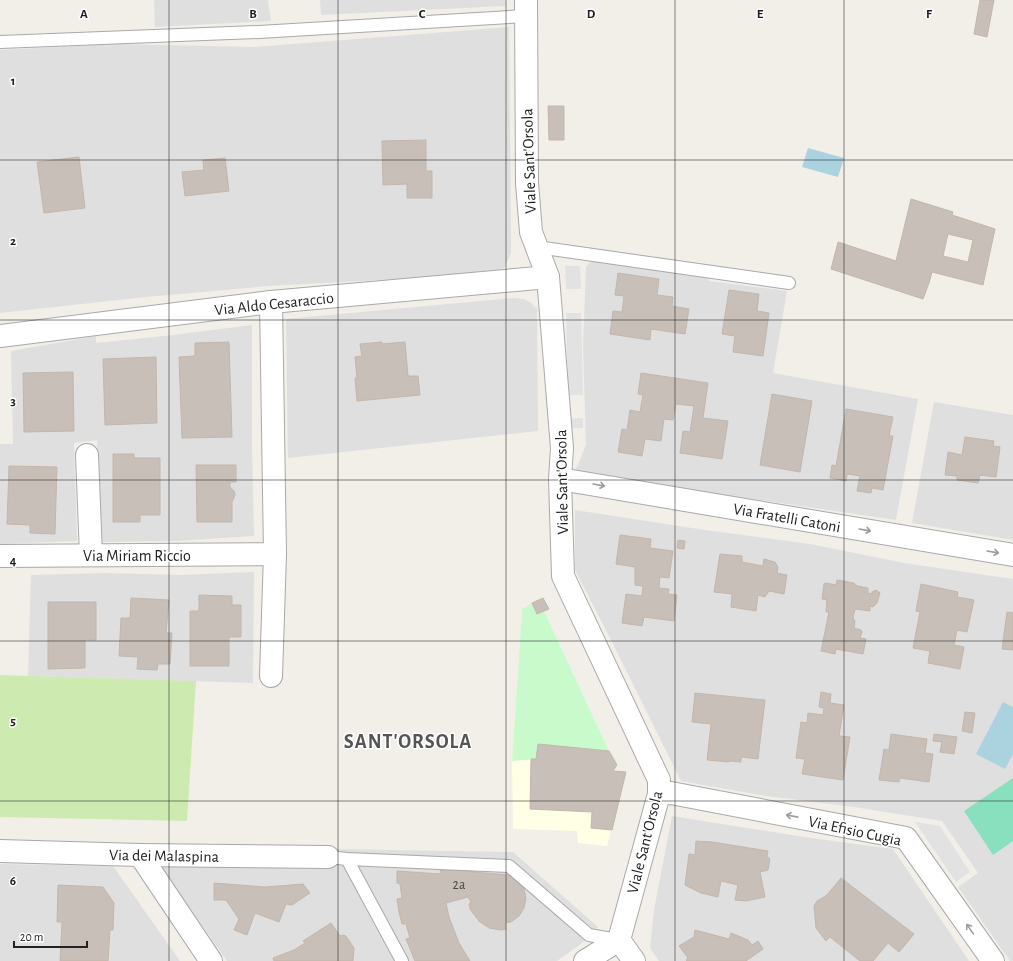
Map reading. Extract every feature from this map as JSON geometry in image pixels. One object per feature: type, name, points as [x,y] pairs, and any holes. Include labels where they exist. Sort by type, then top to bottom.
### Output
[{"type":"street","name":"Viale Sant'Orsola","points":[[526,8],[527,183],[531,232],[548,277],[562,448],[560,479],[563,576],[659,780],[659,794],[619,940]]},
{"type":"street","name":"Via Aldo Cesaraccio","points":[[0,336],[271,302],[548,277]]},
{"type":"street","points":[[271,302],[275,554],[271,676]]},
{"type":"street","points":[[87,456],[91,555]]},
{"type":"street","name":"Via Fratelli Catoni","points":[[560,479],[1013,555]]},
{"type":"street","name":"Via Miriam Riccio","points":[[0,556],[275,554]]},
{"type":"street","name":"Via Efisio Cugia","points":[[659,794],[671,793],[906,838],[993,961]]},
{"type":"street","name":"Via dei Malaspina","points":[[0,851],[338,858]]},
{"type":"street","points":[[140,855],[211,961]]},
{"type":"street","points":[[585,961],[619,940],[634,961]]},
{"type":"lane","points":[[0,42],[259,32],[526,8]]},
{"type":"lane","points":[[537,247],[789,283]]},
{"type":"lane","points":[[338,858],[509,866],[589,935],[619,940]]},
{"type":"lane","points":[[338,858],[402,961]]},
{"type":"shaded area","points":[[154,0],[268,0],[271,21],[155,27]]},
{"type":"shaded area","points":[[320,0],[505,0],[505,6],[321,15]]},
{"type":"shaded area","points":[[509,27],[511,253],[504,268],[491,274],[269,286],[146,297],[0,313],[0,50],[119,44],[255,47]]},
{"type":"shaded area","points":[[596,261],[704,276],[709,281],[787,291],[773,373],[918,399],[896,520],[582,474],[576,469],[586,445],[583,347],[586,267],[589,263]]},
{"type":"shaded area","points":[[565,266],[580,266],[581,289],[566,289]]},
{"type":"shaded area","points":[[514,298],[524,299],[537,309],[538,431],[288,458],[286,319]]},
{"type":"shaded area","points":[[566,313],[581,313],[583,395],[568,395]]},
{"type":"shaded area","points":[[252,325],[254,536],[177,541],[100,542],[97,440],[74,443],[77,541],[0,544],[0,444],[13,444],[11,351],[96,336],[96,343]]},
{"type":"shaded area","points":[[934,402],[1013,415],[1013,540],[912,523]]},
{"type":"shaded area","points":[[583,418],[583,428],[568,428],[568,419]]},
{"type":"shaded area","points":[[575,510],[810,544],[904,563],[1013,579],[1013,961],[1010,961],[958,887],[978,873],[942,821],[854,807],[766,796],[681,781],[575,570]]},
{"type":"shaded area","points":[[254,572],[253,683],[28,676],[31,575],[107,573],[181,575]]},
{"type":"shaded area","points":[[532,603],[537,614],[544,611],[609,751],[617,765],[613,771],[626,772],[607,846],[578,843],[577,831],[513,829],[512,761],[522,609]]},
{"type":"shaded area","points":[[672,816],[804,837],[893,849],[969,961],[659,961],[650,948],[654,910]]},
{"type":"shaded area","points":[[915,822],[940,826],[970,872],[956,882]]},
{"type":"shaded area","points":[[333,849],[513,852],[598,927],[582,943],[557,961],[227,961],[159,864],[330,869],[328,857]]},
{"type":"shaded area","points":[[0,864],[113,866],[180,961],[0,961]]},
{"type":"green space","points":[[532,603],[537,614],[544,611],[609,751],[512,761],[522,609]]},
{"type":"green space","points":[[0,675],[196,681],[187,821],[0,817]]},
{"type":"green space","points":[[1013,778],[1013,841],[993,855],[964,811]]},
{"type":"water","points":[[808,148],[844,158],[838,177],[802,167]]},
{"type":"water","points":[[1003,702],[1013,707],[1013,754],[1005,769],[976,754]]},
{"type":"building","points":[[980,0],[994,0],[987,37],[974,34]]},
{"type":"building","points":[[548,106],[564,106],[564,140],[549,140]]},
{"type":"building","points":[[426,140],[426,171],[432,171],[432,198],[407,198],[407,184],[383,185],[382,141]]},
{"type":"building","points":[[79,157],[85,208],[44,213],[37,162]]},
{"type":"building","points":[[225,158],[229,191],[185,196],[182,172],[204,170],[203,160]]},
{"type":"building","points":[[911,199],[953,212],[952,215],[995,229],[983,285],[932,272],[923,299],[831,269],[838,242],[896,261]],"holes":[[[948,234],[973,240],[968,262],[943,256]]]},
{"type":"building","points":[[618,273],[659,279],[657,295],[673,297],[672,306],[689,309],[685,334],[651,329],[650,340],[610,334],[613,311],[622,312],[624,296],[615,295]]},
{"type":"building","points":[[729,290],[759,294],[757,311],[769,313],[763,356],[733,352],[735,336],[722,334]]},
{"type":"building","points":[[229,342],[232,437],[182,438],[179,357],[195,356],[195,343]]},
{"type":"building","points":[[382,342],[382,344],[405,342],[408,376],[418,376],[420,395],[357,401],[355,357],[362,356],[360,344]]},
{"type":"building","points":[[156,357],[157,423],[105,425],[103,359]]},
{"type":"building","points":[[73,372],[74,431],[24,432],[23,373]]},
{"type":"building","points":[[641,373],[708,383],[703,418],[728,421],[722,459],[680,453],[683,431],[690,432],[694,406],[676,404],[673,420],[664,419],[661,441],[645,439],[642,456],[618,452],[622,429],[627,430],[630,410],[640,412],[643,395],[638,394]]},
{"type":"building","points":[[772,394],[812,401],[800,472],[760,465]]},
{"type":"building","points":[[846,409],[893,417],[889,436],[893,436],[883,490],[872,488],[871,493],[857,491],[860,476],[847,474],[846,481],[830,478],[832,465],[836,466]]},
{"type":"building","points":[[965,437],[994,441],[993,446],[1000,447],[996,477],[980,475],[978,483],[957,480],[957,476],[945,475],[948,452],[962,455]]},
{"type":"building","points":[[113,454],[134,454],[134,458],[160,458],[160,515],[140,515],[140,522],[113,522]]},
{"type":"building","points":[[196,465],[236,465],[236,482],[230,482],[230,487],[234,491],[235,495],[232,502],[232,522],[197,522]]},
{"type":"building","points":[[9,466],[57,467],[55,534],[30,533],[30,525],[7,524]]},
{"type":"building","points":[[620,535],[651,539],[650,548],[673,551],[669,578],[660,577],[659,588],[669,589],[668,594],[677,595],[674,621],[644,617],[642,626],[622,623],[626,594],[642,596],[643,586],[635,585],[635,567],[616,564]]},
{"type":"building","points":[[678,540],[685,541],[684,549],[677,548]]},
{"type":"building","points":[[720,554],[742,556],[742,562],[763,566],[764,559],[775,562],[778,567],[777,573],[787,575],[784,594],[769,591],[765,597],[758,595],[756,611],[731,607],[732,594],[714,592]]},
{"type":"building","points":[[837,580],[854,583],[857,586],[868,588],[868,593],[872,594],[872,592],[876,590],[880,593],[877,603],[873,607],[870,606],[870,611],[855,609],[853,618],[855,621],[854,628],[861,630],[862,632],[860,638],[866,639],[863,654],[836,649],[835,654],[821,651],[829,612],[826,612],[827,600],[822,599],[824,584],[836,585]]},
{"type":"building","points":[[921,584],[958,592],[957,597],[974,600],[967,632],[957,630],[954,645],[964,647],[960,669],[928,663],[930,651],[913,648],[920,612],[916,611]]},
{"type":"building","points":[[199,595],[232,596],[232,605],[241,605],[241,637],[229,637],[229,666],[190,666],[190,611],[199,611]]},
{"type":"building","points":[[131,598],[169,600],[166,633],[172,633],[170,664],[158,664],[157,670],[137,669],[138,657],[119,656],[121,618],[130,618]]},
{"type":"building","points":[[543,598],[549,609],[537,614],[532,603]]},
{"type":"building","points":[[48,602],[96,602],[96,640],[85,640],[85,668],[48,669]]},
{"type":"building","points":[[1007,612],[1013,613],[1013,650],[1002,649]]},
{"type":"building","points":[[821,692],[831,694],[830,703],[844,705],[839,736],[850,737],[843,780],[802,774],[805,759],[796,758],[801,722],[807,723],[808,713],[823,715],[824,708],[819,707]]},
{"type":"building","points":[[695,693],[765,700],[758,759],[741,757],[741,762],[707,760],[711,724],[692,722]]},
{"type":"building","points":[[965,712],[975,713],[972,733],[962,731]]},
{"type":"building","points":[[891,734],[927,739],[925,753],[933,754],[929,782],[900,778],[899,782],[879,780],[884,749],[889,750]]},
{"type":"building","points":[[934,734],[957,737],[954,754],[940,752],[942,742],[933,741]]},
{"type":"building","points":[[538,744],[609,751],[617,765],[613,771],[626,772],[612,830],[591,828],[592,812],[530,809],[531,759],[536,759]]},
{"type":"building","points":[[696,841],[712,842],[768,851],[767,856],[770,859],[768,870],[760,872],[765,897],[746,901],[735,900],[738,885],[721,881],[718,897],[701,893],[685,885],[689,854],[695,855]]},
{"type":"building","points":[[441,867],[473,869],[473,872],[509,875],[518,881],[524,889],[526,898],[524,908],[519,916],[511,922],[505,923],[506,929],[501,930],[489,928],[479,921],[470,909],[469,904],[471,902],[468,897],[446,903],[449,917],[459,943],[470,961],[415,961],[406,939],[410,938],[406,924],[402,924],[399,912],[397,899],[402,898],[400,884],[397,883],[397,871],[440,874]]},
{"type":"building","points":[[841,878],[914,934],[899,952],[888,943],[873,961],[860,961],[830,937],[826,941],[816,928],[814,906],[817,901],[827,895]]},
{"type":"building","points":[[214,883],[265,887],[303,884],[310,893],[292,905],[286,904],[279,922],[255,913],[247,935],[234,930],[239,919],[226,900],[214,900]]},
{"type":"building","points":[[58,885],[103,887],[114,903],[113,930],[110,930],[108,961],[60,961],[62,922],[57,922]]},
{"type":"building","points":[[331,923],[340,936],[346,936],[354,948],[353,961],[274,961],[273,958],[294,950],[305,943],[303,941]]},
{"type":"building","points":[[695,930],[729,939],[731,933],[748,940],[752,945],[758,941],[763,949],[746,961],[687,961],[686,960],[688,958],[679,946],[694,937]]},
{"type":"district","name":"SANT'ORSOLA","points":[[408,741]]}]
